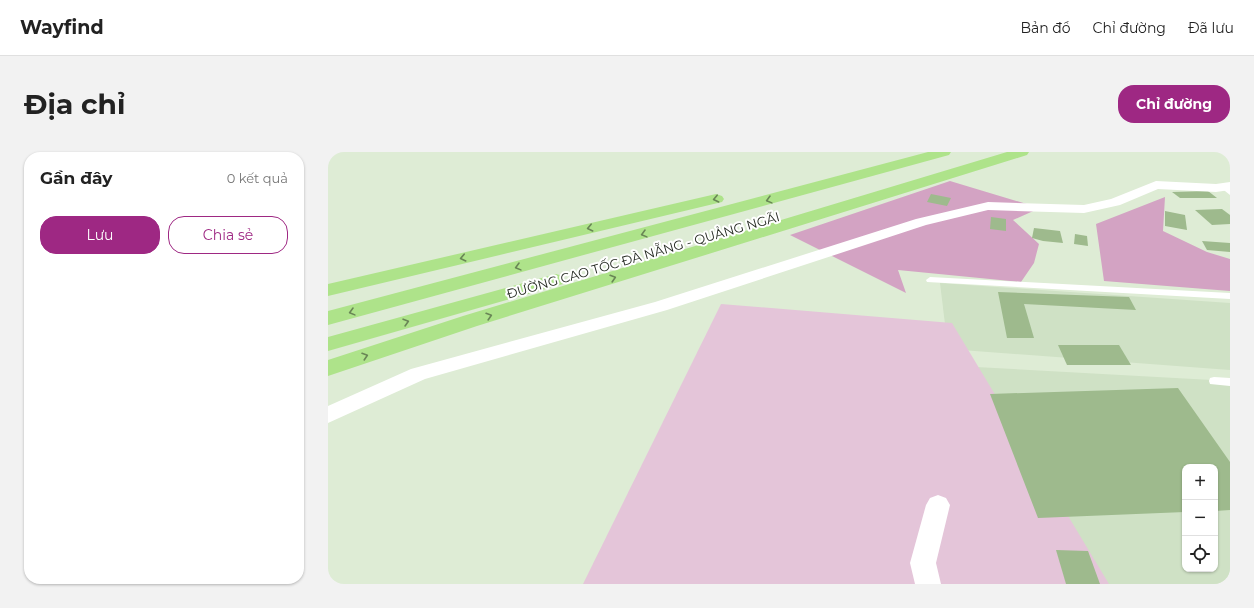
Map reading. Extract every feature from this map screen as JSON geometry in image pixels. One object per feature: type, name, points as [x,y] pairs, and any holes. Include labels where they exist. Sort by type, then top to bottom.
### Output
[{"type":"highway","points":[[328,368],[470,321],[963,168],[1022,152]]},
{"type":"highway","points":[[328,290],[928,153]]},
{"type":"highway","name":"ĐƯỜNG CAO TỐC ĐÀ NẴNG - QUẢNG NGÃI","points":[[328,318],[928,153]]},
{"type":"highway","name":"ĐƯỜNG CAO TỐC ĐÀ NẴNG - QUẢNG NGÃI","points":[[328,344],[963,168]]},
{"type":"street","points":[[328,415],[418,374],[518,344],[661,306],[921,222],[988,206],[1084,210],[1115,202],[1156,185],[1179,185],[1228,189]]},
{"type":"street","points":[[928,584],[923,563],[938,505]]},
{"type":"lane","points":[[930,280],[1230,296]]},
{"type":"lane","points":[[1214,381],[1230,382]]},
{"type":"shaded area","points":[[950,181],[1040,208],[1013,220],[1039,244],[1034,263],[1021,282],[898,270],[906,293],[790,235]]},
{"type":"shaded area","points":[[1165,197],[1163,231],[1207,252],[1230,259],[1230,291],[1104,281],[1096,224]]},
{"type":"shaded area","points":[[940,283],[1230,303],[1230,370],[948,349]]},
{"type":"shaded area","points":[[721,304],[952,323],[1109,584],[583,584]]},
{"type":"shaded area","points":[[976,367],[1230,381],[1230,584],[1063,584]]},
{"type":"building","points":[[1208,191],[1217,198],[1180,198],[1172,192]]},
{"type":"building","points":[[931,194],[951,198],[947,206],[927,202]]},
{"type":"building","points":[[1222,209],[1230,215],[1230,224],[1212,225],[1195,210]]},
{"type":"building","points":[[1165,211],[1185,215],[1187,230],[1165,226]]},
{"type":"building","points":[[991,217],[1006,219],[1006,231],[990,229]]},
{"type":"building","points":[[1034,228],[1060,231],[1063,243],[1043,241],[1032,238]]},
{"type":"building","points":[[1075,234],[1087,236],[1088,246],[1074,244]]},
{"type":"building","points":[[1202,241],[1230,243],[1230,252],[1207,250]]},
{"type":"building","points":[[998,292],[1129,297],[1136,310],[1024,304],[1034,338],[1007,338]]},
{"type":"building","points":[[1058,345],[1119,345],[1131,365],[1067,365]]},
{"type":"building","points":[[1178,388],[1230,462],[1230,510],[1218,511],[1218,464],[1182,464],[1182,512],[1038,518],[990,394]]},
{"type":"building","points":[[1056,550],[1088,551],[1100,584],[1066,584]]}]
